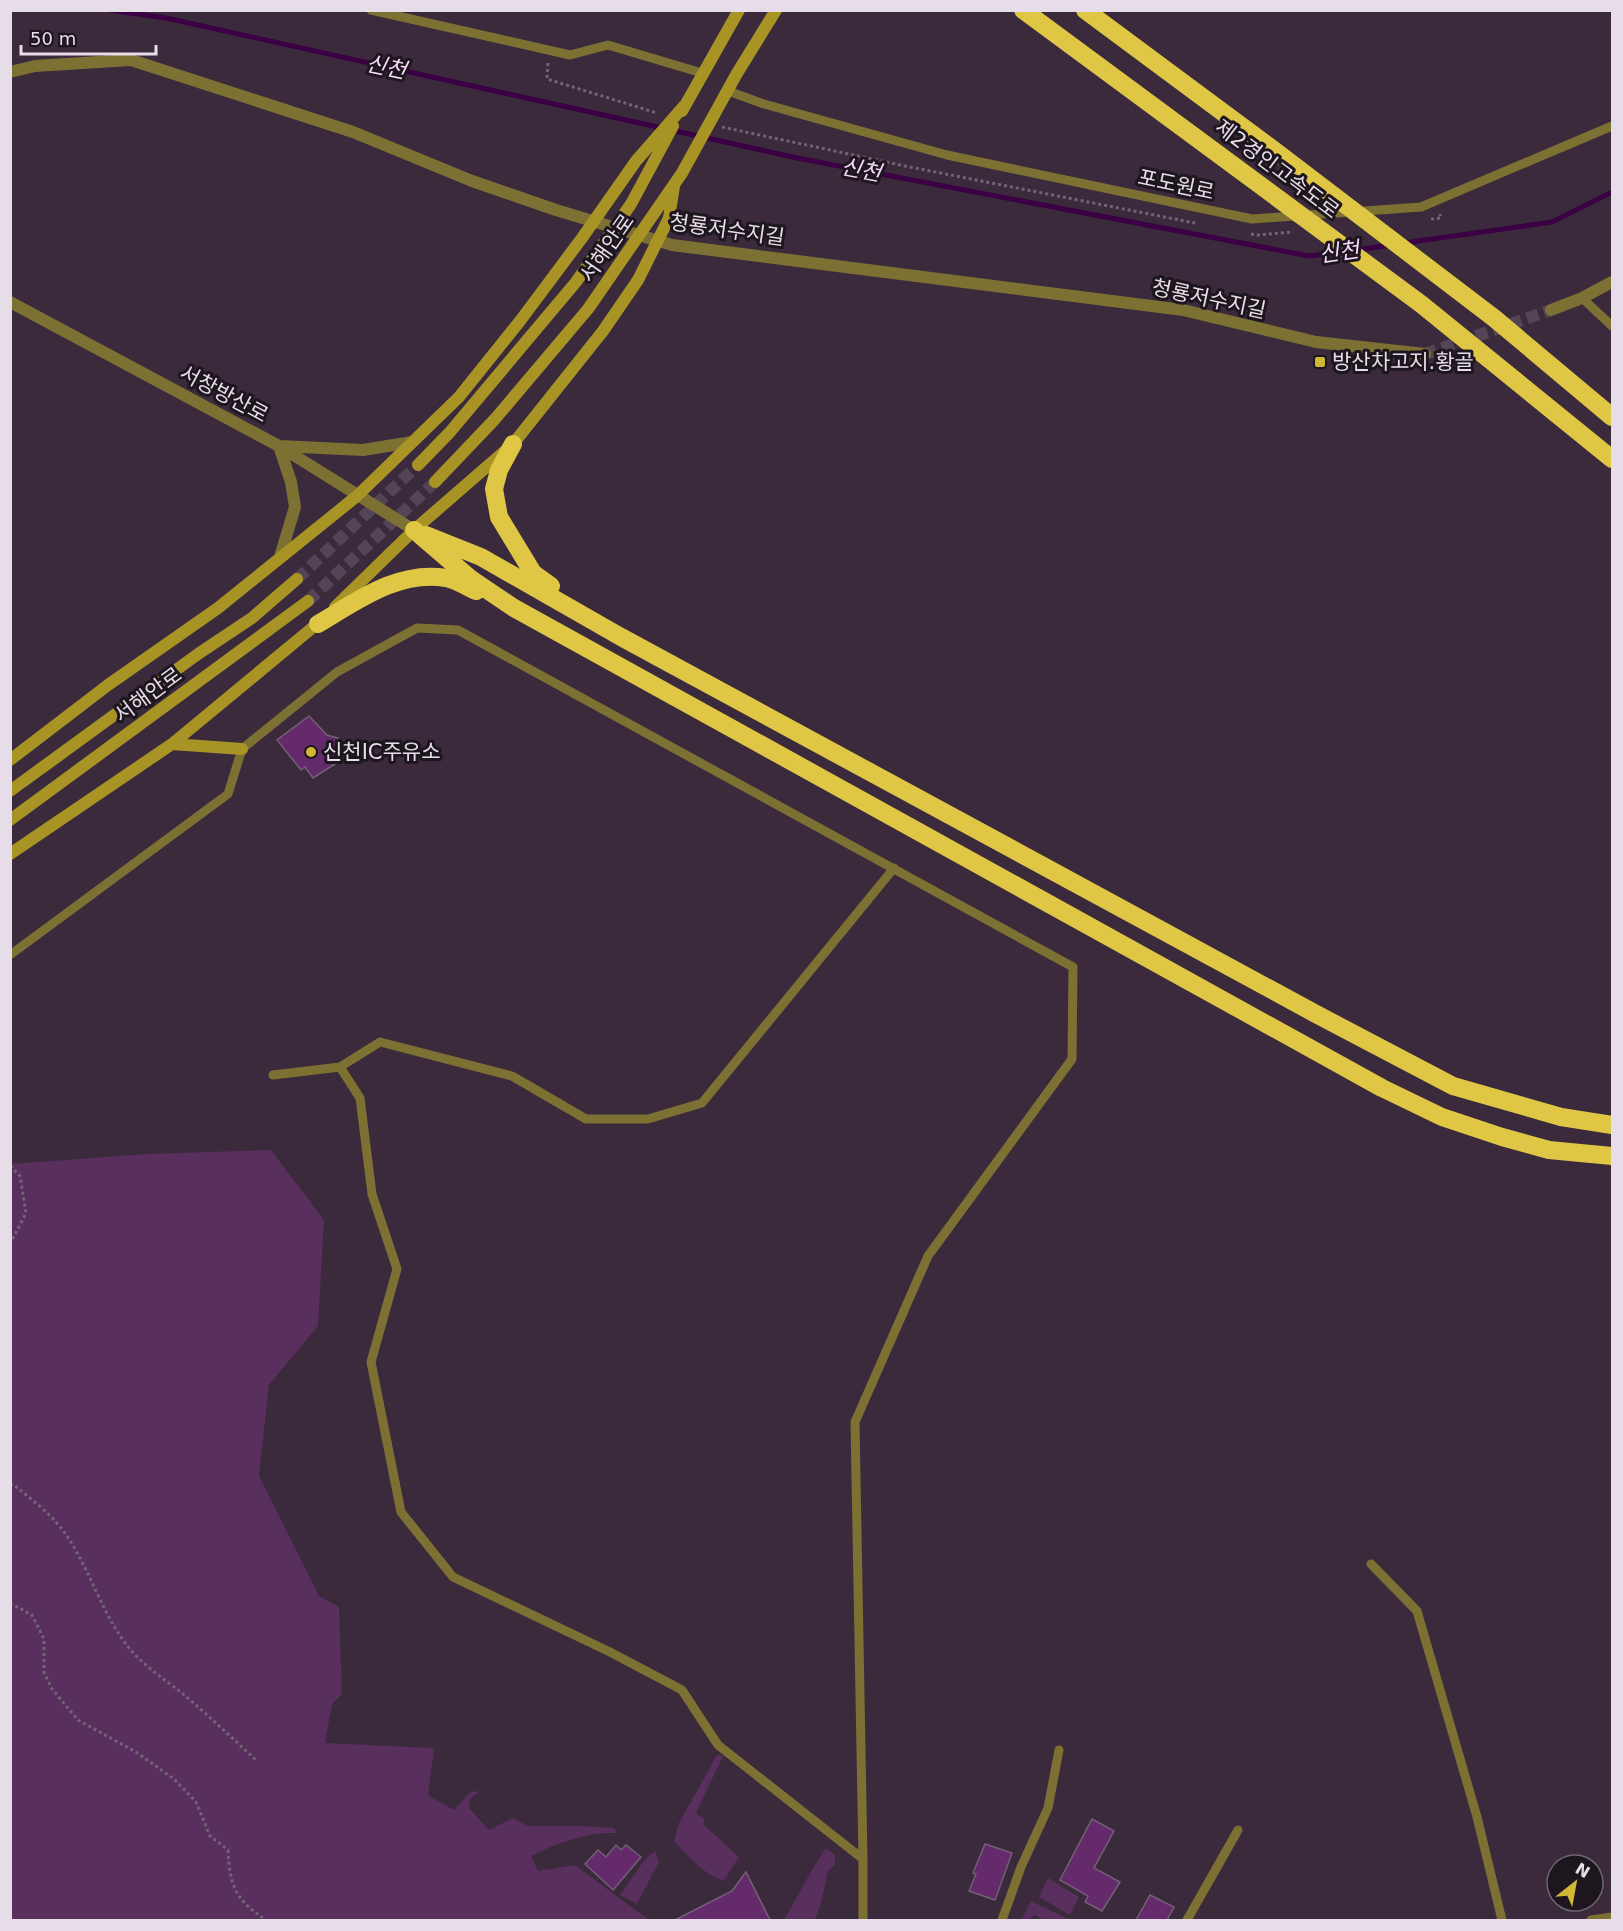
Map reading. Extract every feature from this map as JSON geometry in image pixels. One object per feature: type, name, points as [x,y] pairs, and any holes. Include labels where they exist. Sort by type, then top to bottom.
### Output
[{"type":"highway","name":"제2경인고속도로","points":[[1023,10],[1421,304],[1612,459]]},
{"type":"highway","name":"제2경인고속도로","points":[[1085,10],[1494,318],[1612,417]]},
{"type":"highway","points":[[1557,414],[1612,472]]},
{"type":"highway","points":[[513,444],[499,470],[494,489],[499,517],[533,573],[621,637]]},
{"type":"highway","points":[[414,530],[471,579],[514,608],[1382,1088],[1443,1117],[1502,1137],[1549,1150],[1612,1156]]},
{"type":"highway","points":[[414,530],[481,557],[621,637],[1453,1086],[1561,1117],[1612,1125]]},
{"type":"highway","points":[[318,624],[382,587],[420,576],[448,579],[514,608]]},
{"type":"highway","points":[[1561,1117],[1612,1112]]},
{"type":"main road","name":"서해안로","points":[[418,465],[450,432],[576,282],[597,253],[631,204],[739,10]]},
{"type":"main road","name":"서해안로","points":[[435,482],[495,420],[588,309],[674,186],[776,10]]},
{"type":"main road","points":[[10,760],[108,685],[218,608],[357,496],[459,397],[520,321],[636,161],[687,101]]},
{"type":"main road","points":[[10,854],[172,744],[318,624],[414,530],[513,444],[603,331],[638,280],[669,218],[674,186]]},
{"type":"main road","name":"서해안로","points":[[10,791],[198,654],[252,618],[297,579]]},
{"type":"main road","name":"서해안로","points":[[10,820],[308,601]]},
{"type":"main road","points":[[172,744],[242,749]]},
{"type":"street","name":"청룡저수지길","points":[[10,72],[35,66],[130,60],[353,132],[472,180],[555,210],[672,244],[1183,310],[1316,342],[1425,354]]},
{"type":"street","points":[[1551,310],[1582,298],[1612,282]]},
{"type":"street","name":"서창방산로","points":[[10,302],[279,446],[414,530]]},
{"type":"street","points":[[280,557],[296,507],[291,482],[279,446],[363,450],[412,442]]},
{"type":"lane","points":[[371,10],[570,55],[608,45],[702,73]]},
{"type":"lane","name":"포도원로","points":[[725,96],[764,104],[947,155],[1252,219],[1420,207],[1612,126]]},
{"type":"lane","points":[[1582,298],[1612,326]]},
{"type":"lane","points":[[10,955],[228,795],[242,749],[337,672],[417,628],[458,630],[1074,967],[1072,1059],[928,1256],[855,1422],[864,1920]]},
{"type":"lane","points":[[273,1075],[340,1067],[380,1042],[512,1076],[586,1119],[648,1119],[702,1104],[894,868]]},
{"type":"lane","points":[[340,1067],[360,1098],[372,1194],[397,1269],[371,1362],[401,1512],[453,1577],[610,1652],[682,1690],[718,1745],[863,1859]]},
{"type":"lane","points":[[1371,1564],[1417,1611],[1477,1817],[1502,1920]]},
{"type":"lane","points":[[1002,1920],[1021,1867],[1048,1808],[1059,1750]]},
{"type":"lane","points":[[1187,1920],[1238,1830]]},
{"type":"lane","points":[[1591,1920],[1612,1917]]},
{"type":"path","points":[[10,1166],[20,1176],[26,1213],[10,1244]]},
{"type":"path","points":[[10,1484],[40,1506],[66,1534],[91,1578],[115,1630],[131,1651],[202,1710],[257,1761]]},
{"type":"path","points":[[10,1603],[32,1615],[44,1639],[44,1672],[52,1689],[78,1720],[136,1752],[174,1779],[196,1802],[210,1836],[228,1850],[233,1888],[250,1910],[266,1920]]},
{"type":"shaded area","points":[[271,1150],[324,1220],[318,1326],[269,1385],[259,1476],[319,1596],[339,1607],[342,1694],[332,1704],[325,1743],[434,1748],[428,1795],[454,1810],[471,1791],[479,1792],[470,1799],[469,1808],[489,1830],[513,1818],[528,1826],[614,1828],[617,1833],[595,1834],[572,1839],[531,1856],[538,1871],[575,1865],[649,1920],[11,1920],[11,1164],[145,1154]]},
{"type":"shaded area","points":[[717,1755],[723,1756],[696,1813],[704,1819],[704,1825],[739,1857],[724,1880],[704,1870],[674,1841],[679,1823]]},
{"type":"shaded area","points":[[826,1848],[835,1855],[835,1865],[828,1871],[815,1920],[784,1920],[813,1868]]},
{"type":"shaded area","points":[[655,1851],[659,1862],[637,1904],[620,1895],[645,1859]]},
{"type":"shaded area","points":[[1048,1878],[1079,1897],[1070,1915],[1039,1897]]},
{"type":"shaded area","points":[[1031,1901],[1068,1919],[1045,1920],[1034,1915],[1030,1920],[1021,1920]]},
{"type":"building","name":"신천IC주유소","points":[[309,716],[327,735],[338,738],[335,764],[313,778],[305,767],[301,770],[277,740]]},
{"type":"building","points":[[1092,1819],[1114,1831],[1094,1868],[1120,1882],[1102,1911],[1085,1902],[1088,1896],[1060,1880]]},
{"type":"building","points":[[985,1844],[1012,1853],[995,1900],[969,1891],[976,1874],[973,1873]]},
{"type":"building","points":[[616,1845],[621,1850],[626,1845],[641,1857],[613,1890],[585,1864],[598,1850],[606,1857]]},
{"type":"building","points":[[746,1872],[770,1920],[675,1920],[732,1891]]},
{"type":"building","points":[[1150,1895],[1174,1907],[1167,1920],[1136,1920]]},
{"type":"waterway","name":"신천","points":[[109,10],[166,18],[797,158],[1309,256],[1341,252]]},
{"type":"waterway","name":"신천","points":[[1404,243],[1552,222],[1612,192]]},
{"type":"waterway","name":"신천","points":[[1356,250],[1391,245]]},
{"type":"tunnel","points":[[1425,354],[1551,310]]},
{"type":"tunnel","points":[[297,579],[418,465]]},
{"type":"tunnel","points":[[308,601],[435,482]]},
{"type":"place","name":"방산차고지.황골","points":[[1320,362]]},
{"type":"place","name":"신천IC주유소","points":[[311,752]]}]
